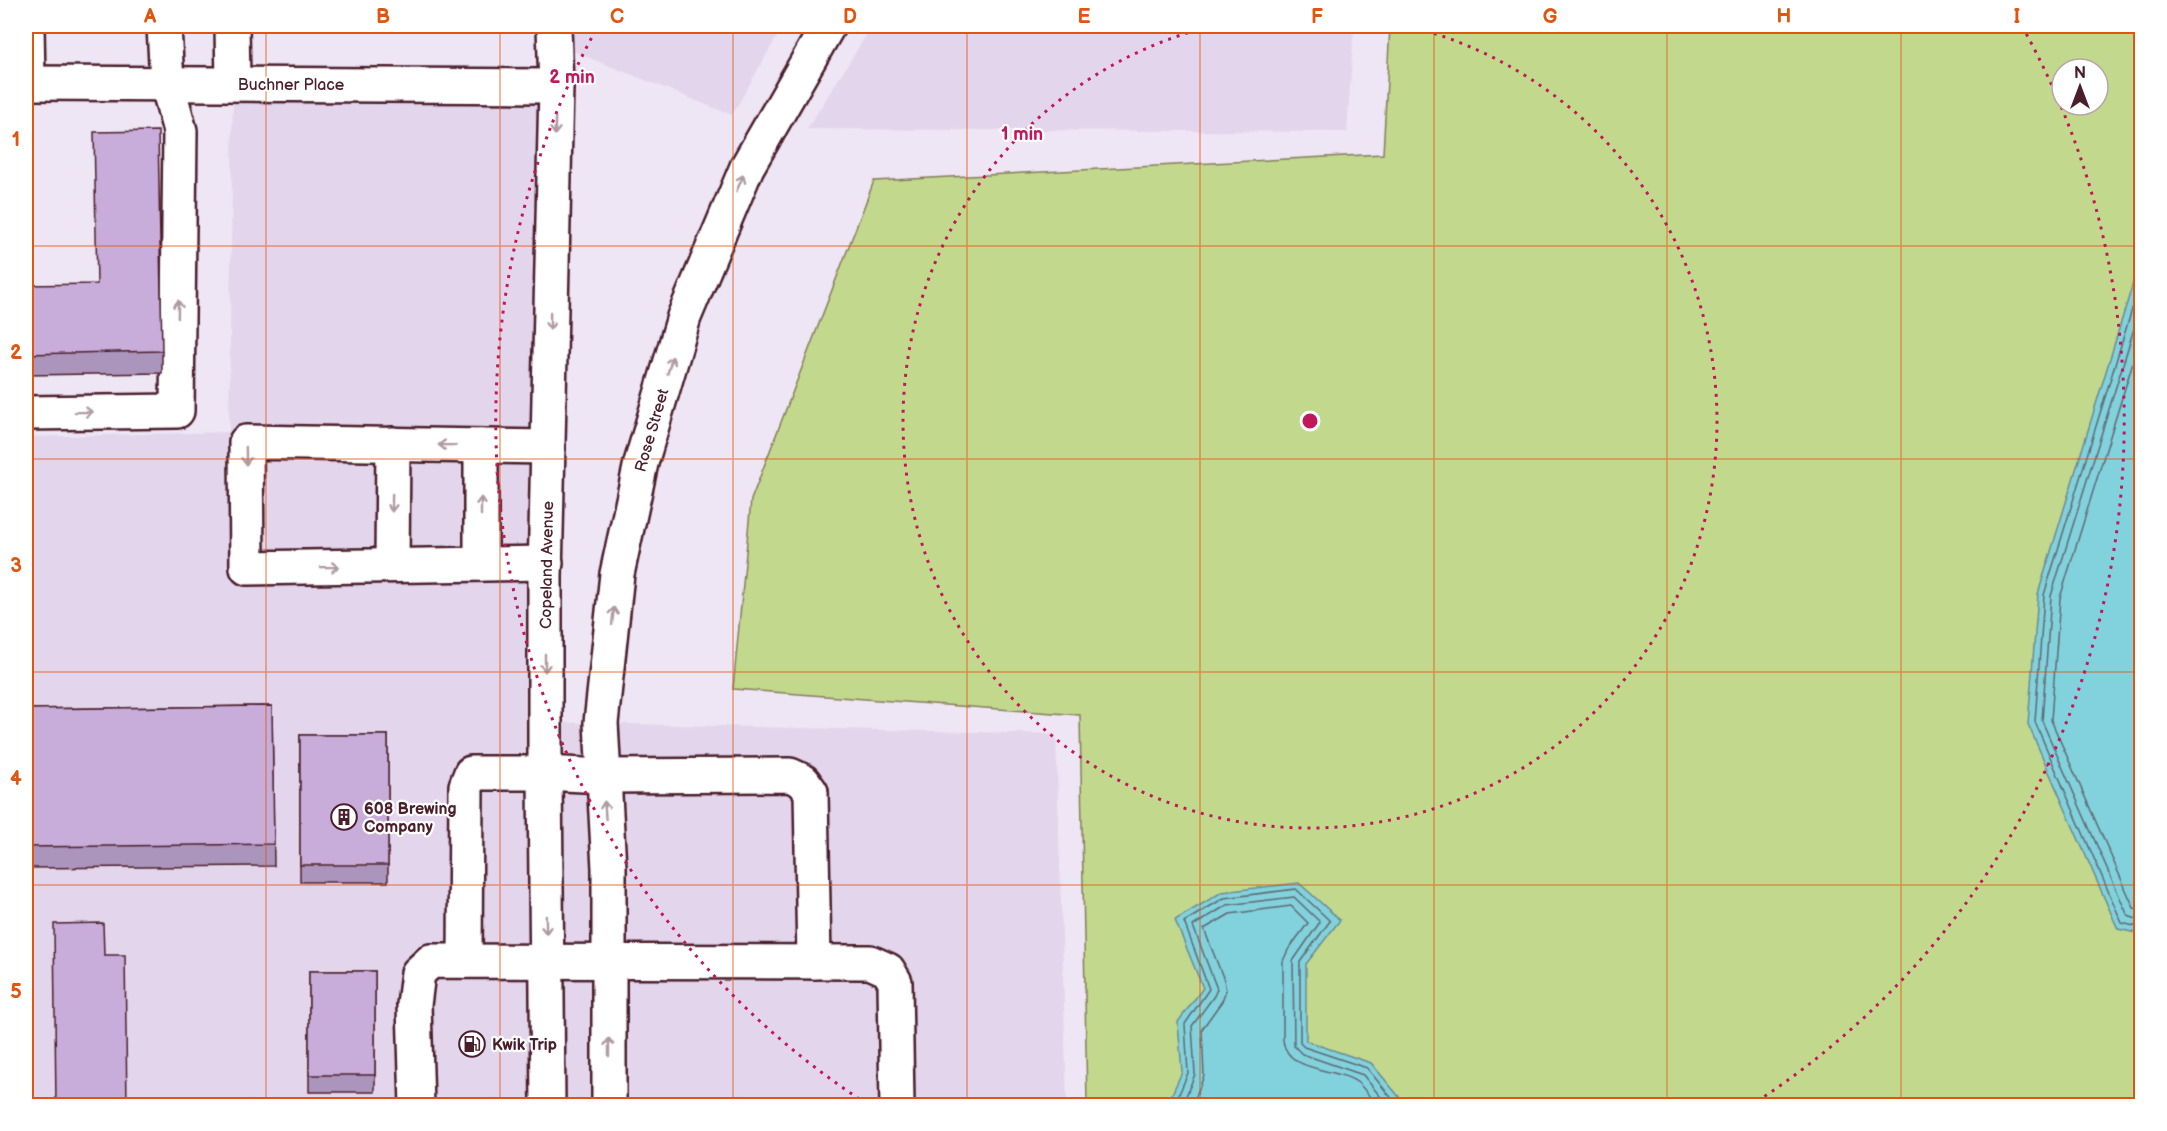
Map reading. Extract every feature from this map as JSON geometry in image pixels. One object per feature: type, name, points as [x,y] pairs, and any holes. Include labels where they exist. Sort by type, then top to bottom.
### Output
[{"type":"main road","points":[[27,26],[27,83]]},
{"type":"main road","points":[[26,414],[177,411],[180,131],[166,83],[164,26]]},
{"type":"main road","points":[[232,26],[233,83]]},
{"type":"main road","name":"Copeland Avenue","points":[[548,1106],[544,773],[556,86],[554,26]]},
{"type":"main road","name":"Rose Street","points":[[608,962],[609,868],[601,723],[617,574],[641,463],[684,317],[747,167],[828,26]]},
{"type":"main road","name":"Buchner Place","points":[[27,83],[556,86]]},
{"type":"main road","points":[[546,563],[247,568],[246,442],[548,447]]},
{"type":"main road","points":[[392,565],[393,444]]},
{"type":"main road","points":[[482,446],[482,564]]},
{"type":"main road","points":[[465,961],[466,786],[471,773],[544,773],[603,776],[790,775],[803,781],[811,792],[813,962]]},
{"type":"main road","points":[[417,1106],[414,1005],[418,973],[431,961],[870,962],[888,970],[895,982],[897,1106]]},
{"type":"main road","points":[[608,962],[609,1106]]},
{"type":"shaded area","points":[[554,26],[783,26],[732,115],[555,44]]},
{"type":"shaded area","points":[[872,26],[1354,26],[1347,132],[807,129]]},
{"type":"shaded area","points":[[233,83],[556,86],[540,722],[1056,734],[1067,1105],[26,1105],[26,437],[229,432]]},
{"type":"green space","points":[[1390,26],[2141,26],[2141,1105],[1087,1105],[1080,715],[733,689],[751,500],[874,181],[1383,154]]},
{"type":"water","points":[[2141,257],[2141,934],[2118,929],[2028,724],[2038,594]]},
{"type":"water","points":[[1299,883],[1340,920],[1306,964],[1306,1041],[1371,1063],[1406,1105],[1167,1105],[1182,1072],[1178,1022],[1203,988],[1175,920],[1222,892]]},
{"type":"building","points":[[158,131],[162,351],[26,354],[26,285],[97,284],[94,132]]},
{"type":"building","points":[[272,706],[274,844],[26,847],[26,709]]},
{"type":"building","name":"608 Brewing Company","points":[[300,735],[388,735],[388,865],[300,865]]},
{"type":"building","points":[[103,923],[104,955],[125,955],[127,1106],[56,1106],[54,924]]},
{"type":"building","points":[[309,971],[375,971],[375,1075],[309,1075]]},
{"type":"place","name":"608 Brewing Company","points":[[344,817]]},
{"type":"place","name":"Kwik Trip","points":[[472,1044]]}]
